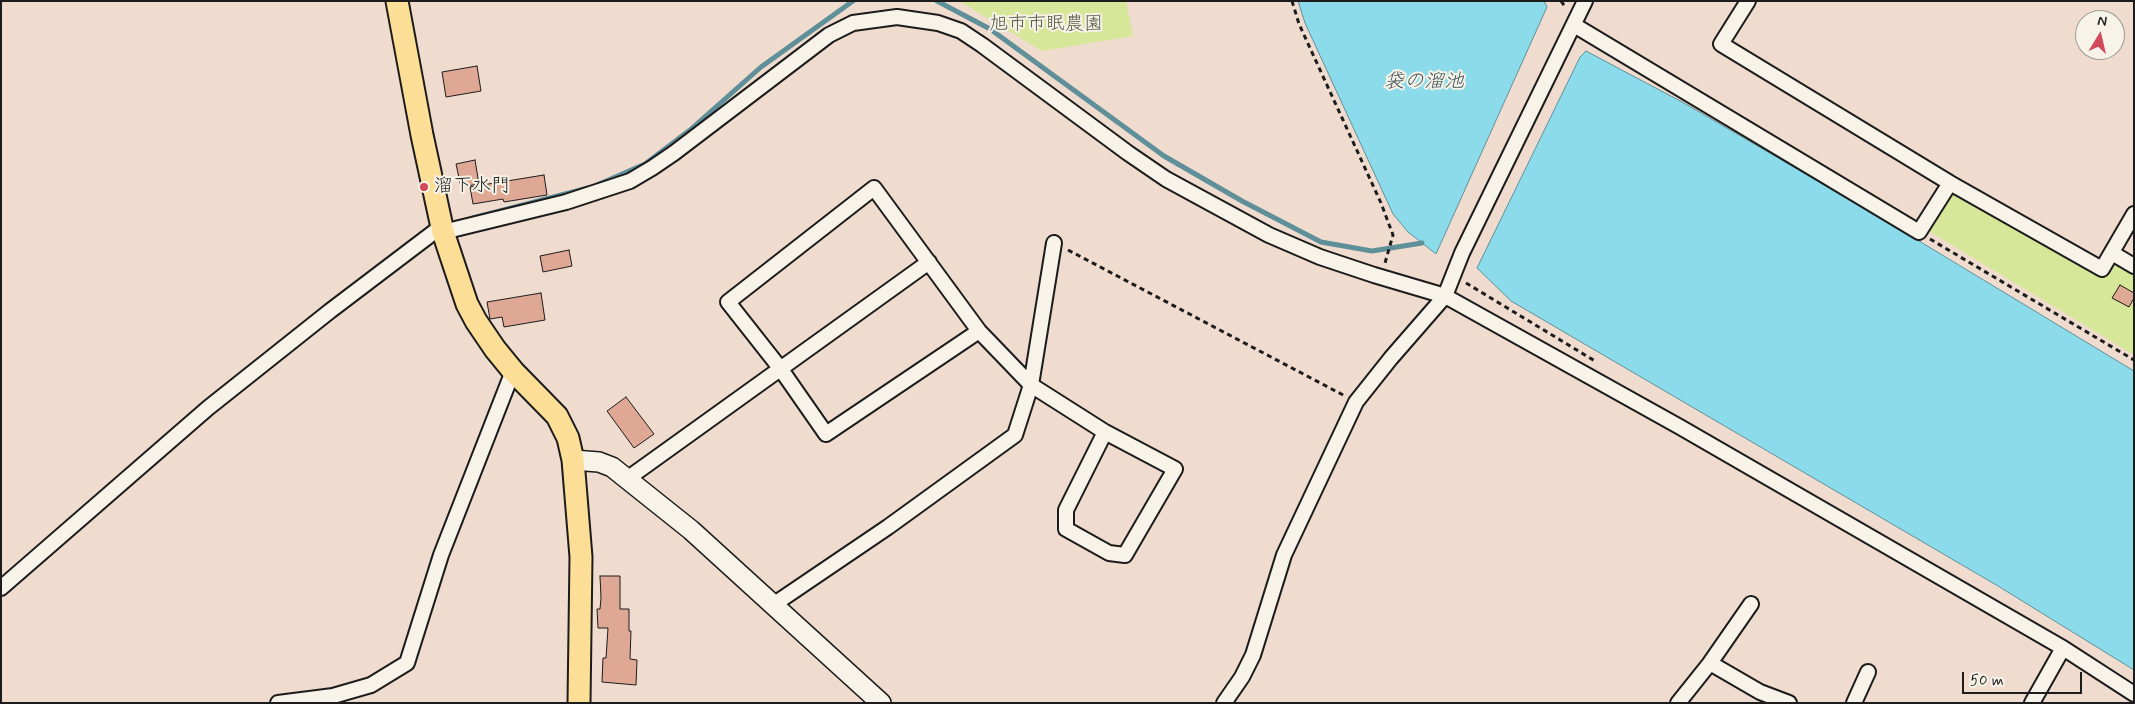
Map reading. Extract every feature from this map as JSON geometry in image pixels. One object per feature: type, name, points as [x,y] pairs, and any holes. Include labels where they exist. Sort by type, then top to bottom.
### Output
[{"type":"main road","points":[[396,1],[422,136],[443,229],[468,304],[476,321],[513,372],[557,416],[568,438],[573,460],[581,558],[579,703]]},
{"type":"street","points":[[1224,703],[1242,677],[1253,655],[1284,555],[1356,402],[1445,296],[1462,253],[1585,1]]},
{"type":"street","points":[[1748,1],[1722,44],[1950,183],[2102,269],[2134,214]]},
{"type":"street","points":[[1,588],[208,408],[362,287],[443,229],[566,202],[630,181],[674,153],[829,35],[853,23],[897,17],[938,23],[961,31],[1166,179],[1269,235],[1320,257],[1445,296],[1680,427],[2063,648],[2134,694]]},
{"type":"street","points":[[1574,25],[1919,232],[1950,183]]},
{"type":"street","points":[[979,331],[826,434],[780,368],[728,302],[874,188],[979,331],[1031,384],[1105,432],[1175,469],[1125,555],[1108,553],[1066,529],[1066,510],[1105,432]]},
{"type":"street","points":[[773,605],[888,527],[1015,434],[1031,384],[1054,243]]},
{"type":"street","points":[[2112,253],[2134,266]]},
{"type":"street","points":[[626,478],[928,262]]},
{"type":"street","points":[[278,703],[333,696],[371,685],[407,663],[441,555],[513,372]]},
{"type":"street","points":[[573,460],[599,462],[612,466],[691,530],[881,703]]},
{"type":"street","points":[[1678,703],[1710,663],[1751,604]]},
{"type":"street","points":[[2032,703],[2063,648]]},
{"type":"street","points":[[1710,663],[1760,692],[1789,703]]},
{"type":"street","points":[[1854,703],[1868,672]]},
{"type":"path","points":[[1292,1],[1299,24],[1381,203],[1393,235],[1381,277]]},
{"type":"path","points":[[1919,232],[2134,360]]},
{"type":"path","points":[[1054,243],[1356,402]]},
{"type":"path","points":[[1464,281],[1601,365]]},
{"type":"green space","name":"旭市市眠農園","points":[[959,1],[1126,1],[1133,36],[1042,51]]},
{"type":"green space","points":[[1952,191],[2103,276],[2114,261],[2134,274],[2134,355],[1927,230]]},
{"type":"water","name":"袋の溜池","points":[[1298,1],[1544,1],[1547,7],[1436,254],[1408,232],[1393,214],[1305,23]]},
{"type":"water","points":[[1586,51],[1684,103],[1886,221],[2134,371],[2134,670],[1998,586],[1511,301],[1477,268],[1580,57]]},
{"type":"building","points":[[477,66],[481,91],[446,97],[442,72]]},
{"type":"building","points":[[475,160],[479,184],[461,187],[456,164]]},
{"type":"building","points":[[544,175],[547,195],[504,202],[503,199],[473,204],[470,187]]},
{"type":"building","points":[[569,250],[572,266],[543,272],[540,256]]},
{"type":"building","points":[[2120,285],[2134,293],[2134,298],[2129,307],[2112,298]]},
{"type":"building","points":[[541,293],[545,320],[504,327],[502,317],[490,319],[487,302]]},
{"type":"building","points":[[626,397],[654,434],[634,448],[607,411]]},
{"type":"building","points":[[600,576],[620,576],[620,609],[629,609],[629,631],[631,631],[630,659],[637,660],[636,685],[602,682],[603,658],[606,658],[608,628],[598,628],[597,609],[600,609],[601,598]]},
{"type":"waterway","points":[[597,185],[645,164],[690,130],[761,67],[853,1]]},
{"type":"waterway","points":[[937,1],[990,29],[1164,156],[1242,201],[1321,242],[1372,251],[1422,243]]},
{"type":"waterway","points":[[473,218],[588,188]]},
{"type":"place","name":"溜下水門","points":[[424,187]]}]
